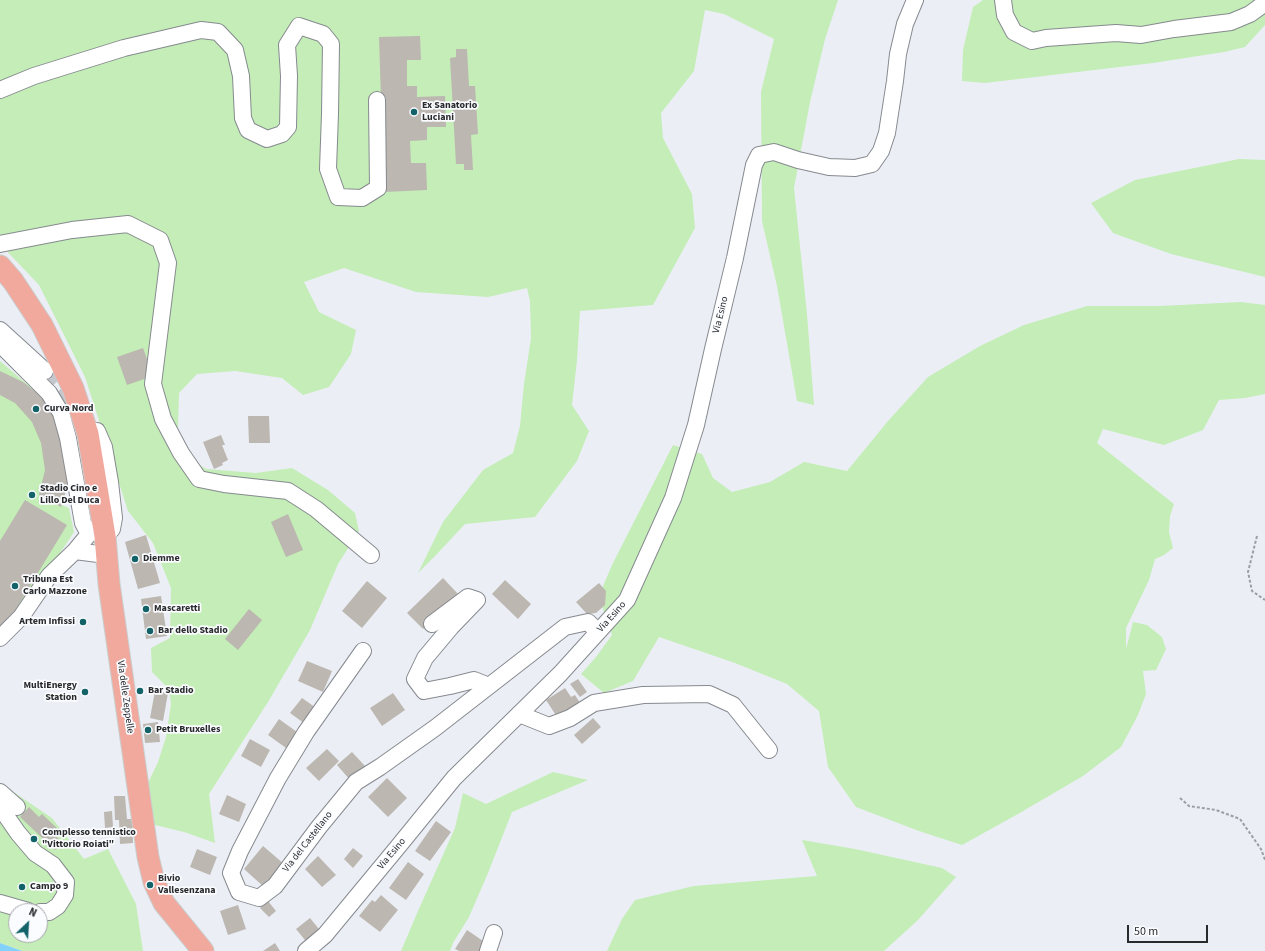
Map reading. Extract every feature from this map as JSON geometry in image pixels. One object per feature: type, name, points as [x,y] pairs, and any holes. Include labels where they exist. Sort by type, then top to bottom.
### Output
[{"type":"main road","name":"Via delle Zeppelle","points":[[0,266],[13,281],[42,325],[73,388],[88,434],[100,541],[109,584],[148,858],[152,876],[164,903],[203,951]]},
{"type":"street","name":"Via Esino","points":[[306,951],[324,935],[454,778],[560,674],[627,600],[673,498],[696,425],[735,258],[754,165],[759,155],[774,152],[798,160],[829,167],[855,168],[872,164],[881,151],[887,133],[898,54],[906,24],[915,0]]},
{"type":"street","points":[[1003,0],[1005,15],[1014,32],[1032,41],[1053,37],[1116,33],[1141,35],[1174,29],[1231,22],[1250,14],[1265,3]]},
{"type":"street","points":[[0,90],[34,76],[124,48],[201,30],[218,32],[235,50],[241,76],[243,118],[248,130],[267,140],[282,134],[288,127],[289,76],[287,45],[299,26],[323,34],[331,44],[328,170],[338,197],[362,198],[378,188],[377,100]]},
{"type":"street","points":[[0,244],[72,230],[128,224],[160,240],[168,263],[153,384],[163,419],[181,453],[199,480],[288,491],[316,509],[371,555]]},
{"type":"street","points":[[0,330],[45,371]]},
{"type":"street","points":[[0,344],[49,394],[61,413],[68,438],[83,523],[100,541]]},
{"type":"street","points":[[0,638],[21,617],[49,576],[75,552],[100,541],[112,529],[114,518],[109,475],[104,447],[97,431]]},
{"type":"street","points":[[75,552],[100,541]]},
{"type":"street","points":[[432,624],[468,597],[477,600],[451,627],[425,658],[415,679],[424,691],[474,680],[489,686]]},
{"type":"street","name":"Via del Castellano","points":[[363,651],[306,732],[278,778],[240,851],[231,873],[239,892],[258,898],[275,886],[319,827],[356,782],[380,767],[428,732],[565,627],[588,622],[598,632]]},
{"type":"street","points":[[519,714],[549,726],[570,718],[594,704],[643,695],[709,694],[733,705],[769,750]]},
{"type":"street","points":[[0,792],[18,807]]},
{"type":"street","points":[[0,807],[18,833],[35,853],[54,865],[66,882],[65,895],[58,906],[48,912]]},
{"type":"street","points":[[488,951],[494,933]]},
{"type":"path","points":[[1257,536],[1248,572],[1252,591],[1265,600]]},
{"type":"path","points":[[1180,798],[1189,806],[1216,810],[1240,820],[1261,849],[1265,860]]},
{"type":"green space","points":[[0,0],[838,0],[825,39],[810,102],[794,188],[807,314],[814,405],[797,401],[777,286],[762,221],[761,92],[774,39],[724,14],[705,10],[694,71],[661,113],[663,138],[692,194],[695,228],[653,305],[580,311],[572,405],[589,431],[577,461],[535,517],[465,524],[418,573],[443,522],[483,470],[513,453],[520,426],[524,384],[531,338],[530,301],[527,288],[488,297],[416,292],[344,268],[304,282],[319,312],[356,330],[351,354],[329,387],[303,395],[282,378],[235,371],[197,374],[179,393],[178,428],[181,453],[206,469],[256,473],[292,468],[328,490],[355,513],[359,531],[338,564],[310,630],[268,702],[209,794],[215,843],[184,832],[151,824],[147,785],[158,762],[166,737],[171,704],[169,689],[152,672],[151,648],[170,638],[171,588],[153,543],[128,511],[85,377],[39,285],[0,244]]},
{"type":"green space","points":[[983,0],[1265,0],[1265,25],[1245,47],[1224,52],[1153,63],[985,83],[962,81],[963,50],[973,7]]},
{"type":"green space","points":[[1239,159],[1265,160],[1265,277],[1171,254],[1113,233],[1091,203],[1135,180]]},
{"type":"green space","points":[[1241,302],[1265,305],[1265,394],[1245,398],[1219,400],[1203,430],[1164,445],[1103,429],[1097,443],[1174,504],[1170,516],[1169,532],[1173,548],[1164,555],[1155,559],[1149,580],[1126,628],[1126,649],[1133,622],[1147,625],[1162,637],[1166,649],[1156,670],[1143,671],[1146,694],[1138,715],[1121,747],[1083,776],[1018,814],[962,845],[919,831],[856,807],[828,767],[819,711],[787,684],[735,663],[659,637],[633,681],[604,693],[581,674],[612,635],[601,603],[601,591],[612,565],[673,445],[702,454],[713,478],[732,492],[770,482],[804,462],[847,471],[888,421],[928,377],[980,346],[1024,325],[1087,306],[1160,306]]},
{"type":"green space","name":"Stadio Cino e Lillo Del Duca","points":[[0,361],[41,396],[62,505],[69,508],[74,532],[60,553],[66,568],[0,643]]},
{"type":"green space","points":[[553,772],[588,780],[512,812],[469,917],[453,943],[450,951],[401,951],[455,828],[463,793],[486,804]]},
{"type":"green space","points":[[0,783],[52,818],[84,859],[108,849],[136,904],[143,951],[22,951],[0,943]]},
{"type":"green space","points":[[802,840],[855,849],[942,868],[956,877],[918,920],[884,951],[607,951],[622,919],[635,900],[694,886],[817,876]]},
{"type":"water","points":[[0,943],[22,951],[0,951]]},
{"type":"building","name":"Ex Sanatorio Luciani","points":[[420,36],[421,60],[407,60],[407,86],[417,86],[417,97],[445,96],[446,127],[427,127],[427,140],[410,141],[411,163],[426,163],[427,190],[384,192],[379,37]]},
{"type":"building","points":[[456,49],[467,49],[469,86],[475,86],[478,134],[471,135],[473,170],[464,170],[464,164],[456,164],[450,58],[456,57]]},
{"type":"building","points":[[143,348],[153,376],[127,385],[117,357]]},
{"type":"building","points":[[0,371],[23,382],[41,396],[55,416],[69,467],[68,485],[61,507],[39,495],[45,470],[41,443],[32,422],[15,403],[0,395]]},
{"type":"building","points":[[248,416],[269,416],[270,443],[249,443]]},
{"type":"building","points":[[221,435],[225,445],[222,445],[228,460],[222,463],[223,465],[214,469],[203,442]]},
{"type":"building","name":"Tribuna Est Carlo Mazzone","points":[[25,500],[67,525],[2,632],[0,631],[0,541]]},
{"type":"building","points":[[288,514],[303,550],[286,557],[271,522]]},
{"type":"building","points":[[146,535],[160,583],[138,589],[125,542]]},
{"type":"building","points":[[443,578],[458,594],[423,629],[407,613]]},
{"type":"building","points":[[505,580],[531,604],[518,619],[492,594]]},
{"type":"building","points":[[367,581],[387,598],[362,628],[342,611]]},
{"type":"building","points":[[599,583],[606,591],[605,605],[596,613],[587,614],[576,602]]},
{"type":"building","points":[[161,596],[167,636],[146,639],[141,599]]},
{"type":"building","points":[[249,609],[262,620],[238,650],[225,639]]},
{"type":"building","points":[[307,661],[332,671],[323,692],[298,681]]},
{"type":"building","points":[[578,679],[587,692],[580,697],[570,684]]},
{"type":"building","points":[[565,688],[571,697],[575,695],[582,706],[559,720],[546,700]]},
{"type":"building","points":[[155,691],[168,693],[163,721],[150,718]]},
{"type":"building","points":[[393,693],[405,710],[382,726],[370,708]]},
{"type":"building","points":[[302,698],[319,710],[308,726],[290,713]]},
{"type":"building","points":[[593,718],[601,727],[582,744],[574,735]]},
{"type":"building","points":[[279,719],[297,732],[286,748],[268,735]]},
{"type":"building","points":[[158,722],[160,742],[145,743],[143,724]]},
{"type":"building","points":[[250,739],[270,750],[261,767],[241,756]]},
{"type":"building","points":[[327,749],[339,761],[319,781],[306,768]]},
{"type":"building","points":[[352,752],[365,766],[350,780],[337,765]]},
{"type":"building","points":[[387,778],[407,798],[388,817],[368,797]]},
{"type":"building","points":[[227,795],[246,804],[239,822],[219,814]]},
{"type":"building","points":[[114,796],[125,796],[127,819],[132,819],[133,843],[120,844],[119,820],[115,820]]},
{"type":"building","points":[[29,807],[39,817],[42,814],[59,830],[55,835],[62,843],[55,850],[20,817]]},
{"type":"building","points":[[112,811],[113,827],[105,828],[104,812]]},
{"type":"building","points":[[436,821],[451,832],[430,861],[415,851]]},
{"type":"building","points":[[263,846],[284,864],[264,887],[244,869]]},
{"type":"building","points":[[353,848],[363,856],[353,868],[344,859]]},
{"type":"building","points":[[197,849],[217,857],[210,875],[190,867]]},
{"type":"building","points":[[318,856],[336,875],[322,887],[305,869]]},
{"type":"building","points":[[408,862],[424,874],[406,900],[389,888]]},
{"type":"building","points":[[381,895],[398,910],[380,932],[359,916],[372,900],[375,902]]},
{"type":"building","points":[[268,901],[276,911],[269,917],[260,908]]},
{"type":"building","points":[[238,905],[246,929],[228,935],[220,911]]},
{"type":"building","points":[[310,918],[323,934],[309,945],[296,929]]},
{"type":"building","points":[[467,930],[486,943],[481,951],[459,951],[455,949]]},
{"type":"building","points":[[275,943],[280,951],[263,951]]},
{"type":"tunnel","points":[[45,371],[77,407]]},
{"type":"place","name":"Ex Sanatorio Luciani","points":[[414,112]]},
{"type":"place","name":"Curva Nord","points":[[36,409]]},
{"type":"place","name":"Stadio Cino e Lillo Del Duca","points":[[32,495]]},
{"type":"place","name":"Diemme","points":[[135,559]]},
{"type":"place","name":"Tribuna Est Carlo Mazzone","points":[[15,586]]},
{"type":"place","name":"Mascaretti","points":[[146,609]]},
{"type":"place","name":"Artem Infissi","points":[[83,622]]},
{"type":"place","name":"Bar dello Stadio","points":[[150,631]]},
{"type":"place","name":"Bar Stadio","points":[[140,691]]},
{"type":"place","name":"MultiEnergy Station","points":[[85,692]]},
{"type":"place","name":"Petit Bruxelles","points":[[148,730]]},
{"type":"place","name":"Complesso tennistico \"Vittorio Roiati\"","points":[[34,839]]},
{"type":"place","name":"Bivio Vallesenzana","points":[[150,885]]},
{"type":"place","name":"Campo 9","points":[[22,887]]}]
